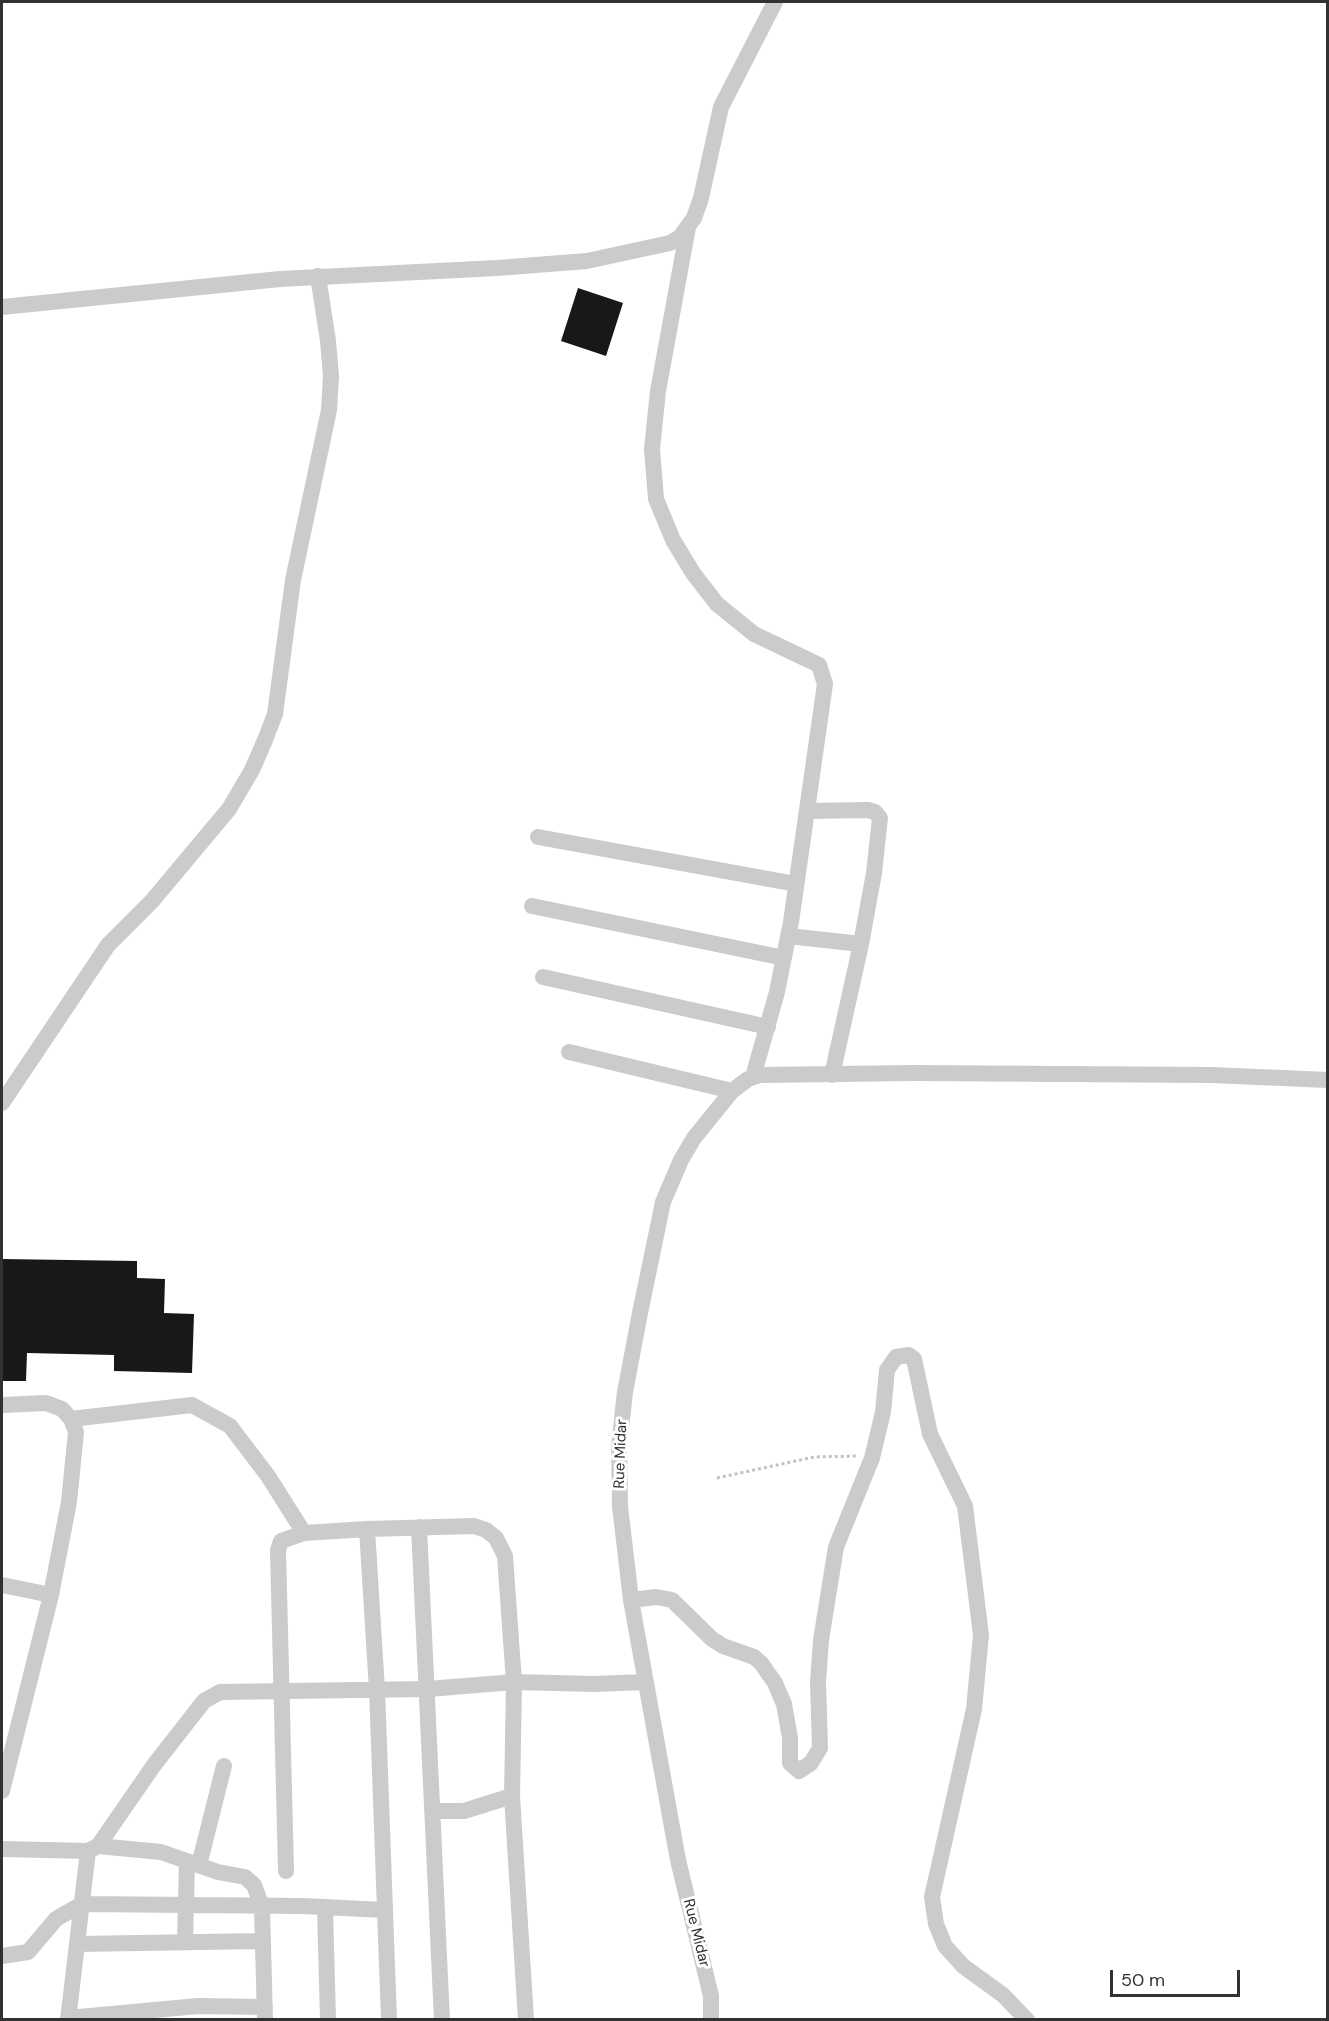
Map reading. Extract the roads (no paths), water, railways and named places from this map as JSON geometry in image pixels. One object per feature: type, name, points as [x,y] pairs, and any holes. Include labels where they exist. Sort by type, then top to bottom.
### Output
[{"type":"street","points":[[753,1077],[768,1027],[784,958],[825,684],[822,669],[811,660],[754,634],[717,604],[693,573],[674,540],[656,499],[652,449],[658,391],[688,227],[701,198],[721,107],[775,2]]},
{"type":"street","points":[[2,306],[318,276],[496,268],[587,261],[655,248],[680,237],[688,227]]},
{"type":"street","points":[[2,1103],[108,945],[152,901],[229,809],[252,771],[275,714],[293,580],[329,410],[329,353],[318,276]]},
{"type":"street","points":[[807,811],[868,810],[880,817],[874,873],[861,944],[832,1076]]},
{"type":"street","points":[[538,837],[796,884]]},
{"type":"street","points":[[532,906],[784,958]]},
{"type":"street","points":[[788,936],[861,944]]},
{"type":"street","points":[[543,977],[768,1027]]},
{"type":"street","points":[[569,1052],[732,1091]]},
{"type":"street","name":"Rue Midar","points":[[713,2018],[711,1996],[678,1860],[631,1600],[620,1506],[619,1446],[625,1392],[638,1324],[663,1202],[681,1160],[694,1138],[732,1091],[753,1077],[786,1074],[832,1076],[914,1073],[1211,1076],[1328,1080]]},
{"type":"street","points":[[631,1600],[656,1597],[672,1600],[712,1639],[723,1646],[754,1657],[775,1683],[784,1704],[790,1738],[790,1763],[794,1769],[804,1768],[817,1757],[820,1748],[818,1682],[821,1640],[836,1548],[872,1458],[883,1412],[887,1371],[896,1358],[909,1355],[914,1359],[930,1434],[965,1506],[981,1635],[974,1709],[932,1897],[936,1924],[945,1946],[963,1966],[1003,1995],[1027,2019]]},
{"type":"street","points":[[2,1405],[46,1403],[62,1409],[71,1419],[76,1432],[75,1461],[51,1595],[2,1791]]},
{"type":"street","points":[[71,1419],[192,1405],[230,1426],[268,1476],[304,1533]]},
{"type":"street","points":[[286,1871],[278,1550],[281,1541],[304,1533],[474,1526],[496,1538],[505,1556],[514,1683],[512,1796],[526,2019]]},
{"type":"street","points":[[419,1527],[429,1689],[432,1811],[442,2019]]},
{"type":"street","points":[[367,1529],[377,1690],[389,2019]]},
{"type":"street","points":[[2,1586],[51,1595]]},
{"type":"street","points":[[2,1850],[93,1848],[161,1852],[245,1877],[254,1885],[262,1907],[265,2013],[198,2006],[68,2019],[81,1904],[93,1848],[204,1701],[220,1692],[282,1689],[429,1689],[514,1683],[646,1682]]},
{"type":"street","points":[[185,1942],[185,1907],[193,1863],[224,1766]]},
{"type":"street","points":[[432,1811],[464,1811],[512,1796]]},
{"type":"street","points":[[2,1956],[28,1952],[56,1918],[81,1904],[185,1907],[303,1906],[325,1909],[384,1910]]},
{"type":"street","points":[[325,1909],[328,2019]]},
{"type":"street","points":[[77,1944],[263,1941]]}]
